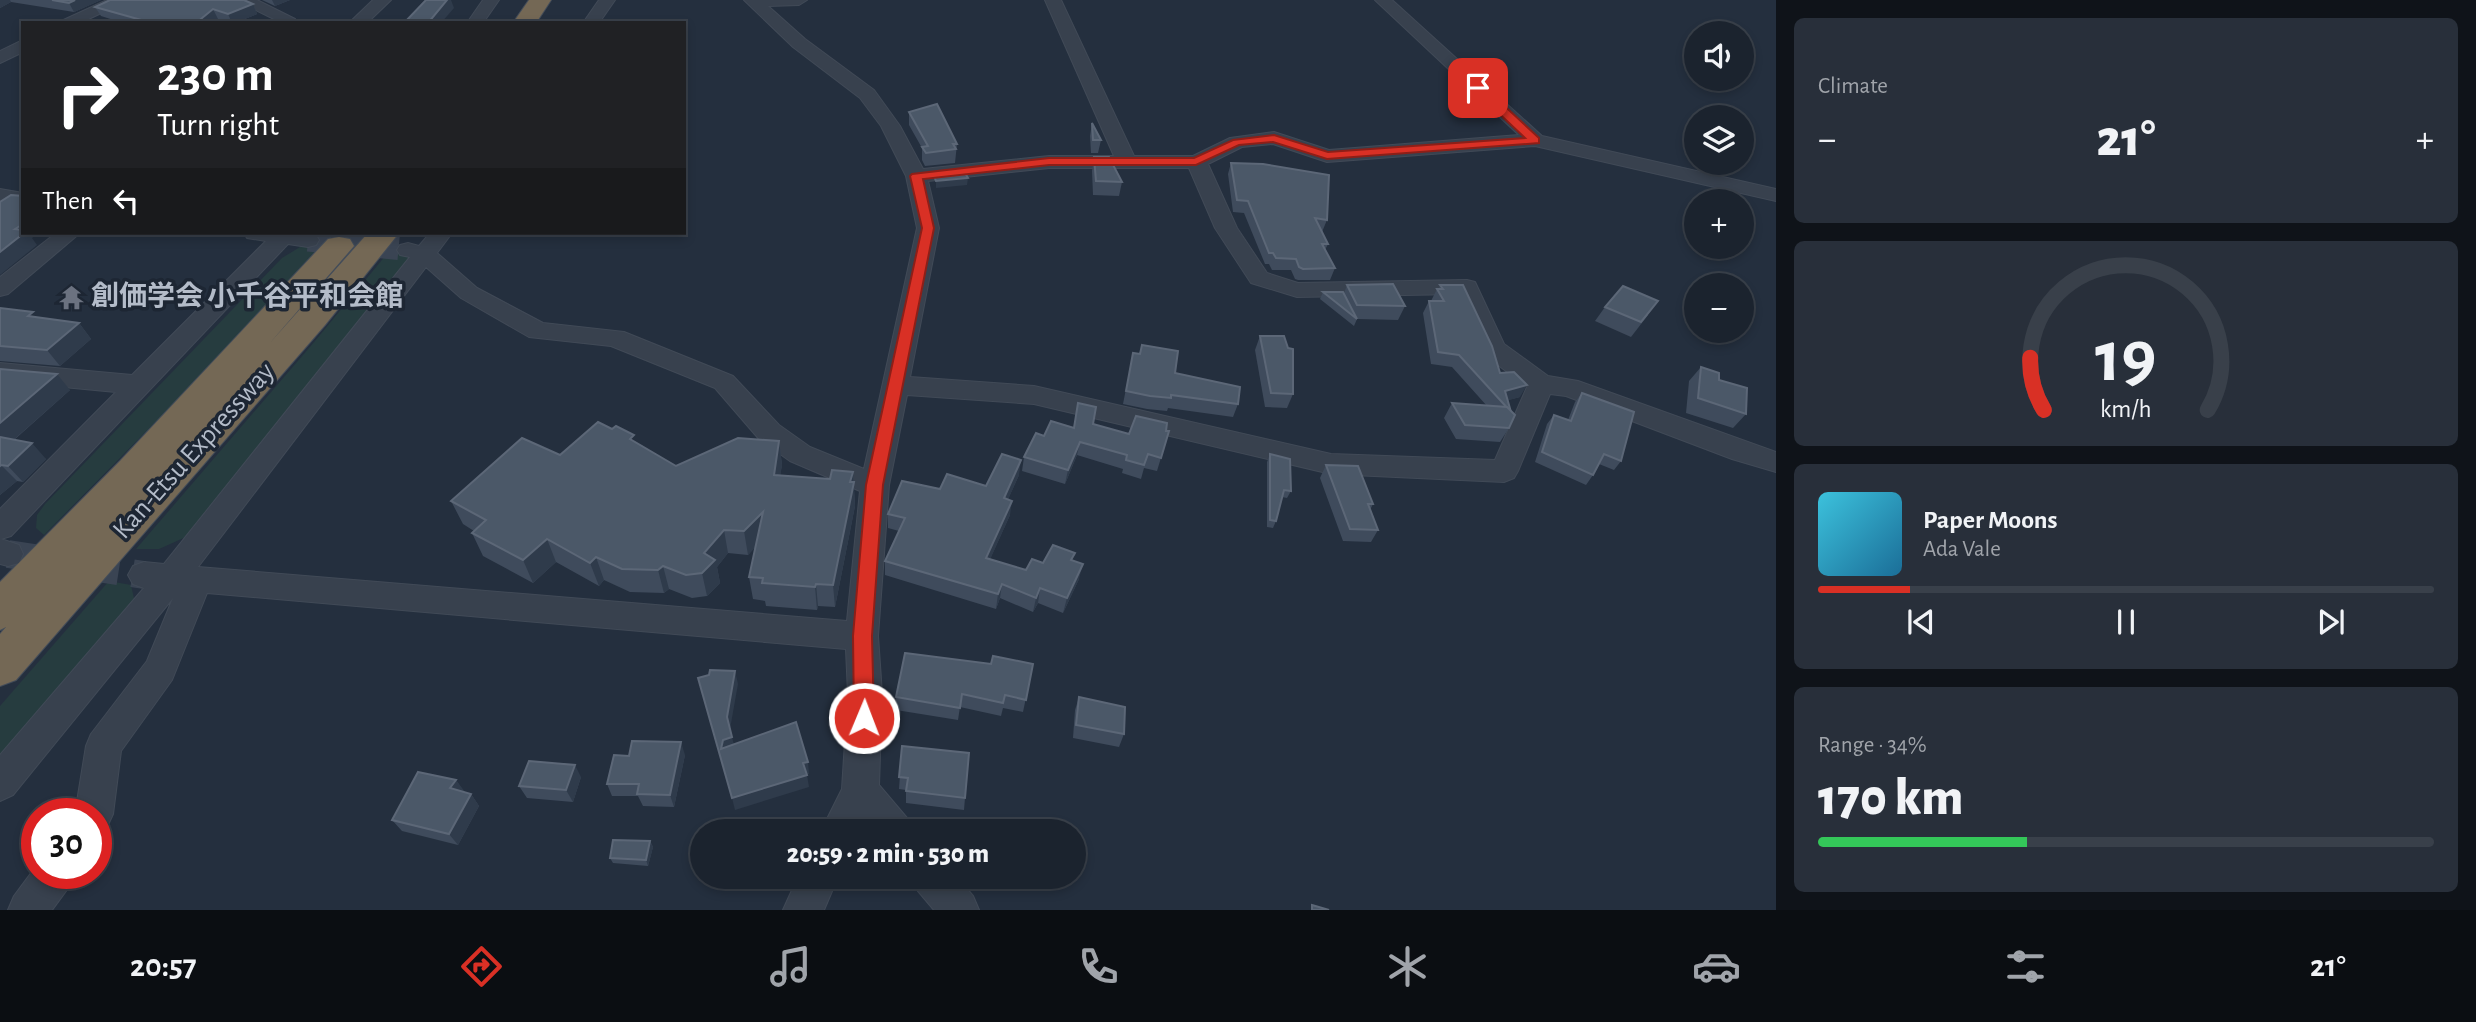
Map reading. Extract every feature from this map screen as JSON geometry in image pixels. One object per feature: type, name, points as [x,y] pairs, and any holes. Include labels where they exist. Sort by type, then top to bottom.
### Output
[{"type":"highway","points":[[525,21],[540,0]]},
{"type":"highway","points":[[550,21],[565,0]]},
{"type":"highway","name":"Kan-Etsu Expressway","points":[[0,611],[143,461],[349,235]]},
{"type":"highway","name":"Kan-Etsu Expressway","points":[[0,666],[313,317],[413,242]]},
{"type":"street","points":[[70,21],[121,0]]},
{"type":"street","points":[[243,0],[288,19],[284,21]]},
{"type":"street","points":[[359,21],[383,0]]},
{"type":"street","points":[[476,21],[491,0]]},
{"type":"street","points":[[593,21],[607,0]]},
{"type":"street","points":[[753,1],[799,0]]},
{"type":"street","points":[[1054,0],[1126,161]]},
{"type":"street","points":[[1383,0],[1535,140]]},
{"type":"street","points":[[753,1],[799,43],[867,94],[890,126],[916,176],[928,228],[875,485],[862,636],[865,694],[860,791],[846,819]]},
{"type":"street","points":[[0,58],[15,47]]},
{"type":"street","points":[[916,176],[1049,162],[1196,162],[1237,142],[1274,138],[1327,156],[1535,140],[1776,195]]},
{"type":"street","points":[[1196,162],[1226,228],[1259,278],[1297,290],[1467,287],[1494,349],[1541,384],[1569,387],[1776,463]]},
{"type":"street","points":[[0,195],[21,199]]},
{"type":"street","points":[[0,289],[67,235]]},
{"type":"street","points":[[3,544],[140,385],[292,236]]},
{"type":"street","points":[[0,783],[170,578],[413,242],[469,293],[538,331],[615,338],[724,382],[769,432],[800,454],[875,485]]},
{"type":"street","points":[[0,372],[140,385]]},
{"type":"street","points":[[894,385],[1034,395],[1331,464],[1504,471],[1541,384]]},
{"type":"street","points":[[170,578],[862,636]]},
{"type":"street","points":[[96,798],[104,746],[160,670],[170,578]]},
{"type":"street","points":[[860,791],[884,819]]},
{"type":"street","points":[[27,910],[43,889]]},
{"type":"street","points":[[803,910],[813,889]]},
{"type":"street","points":[[942,889],[959,910]]},
{"type":"green space","points":[[322,244],[186,391],[44,535],[36,528],[37,515],[45,504],[282,258],[300,247]]},
{"type":"green space","points":[[391,249],[409,253],[409,260],[188,536],[159,549],[136,549],[315,341]]},
{"type":"green space","points":[[109,581],[131,585],[136,607],[0,769],[0,706]]},
{"type":"building","points":[[52,0],[75,0],[69,3]]},
{"type":"building","points":[[110,0],[244,0],[253,4],[228,14],[213,9],[198,21],[145,21],[95,7]]},
{"type":"building","points":[[426,0],[447,0],[430,21],[406,21]]},
{"type":"building","points":[[937,104],[957,144],[953,144],[956,149],[926,153],[922,147],[928,146],[909,112]]},
{"type":"building","points":[[1092,123],[1101,140],[1093,140]]},
{"type":"building","points":[[1094,157],[1109,157],[1122,182],[1096,181]]},
{"type":"building","points":[[1231,163],[1263,164],[1329,175],[1327,220],[1315,218],[1328,244],[1322,244],[1335,268],[1303,269],[1299,267],[1296,259],[1276,258],[1273,253],[1269,253],[1248,201],[1237,200]]},
{"type":"building","points":[[965,173],[968,178],[936,181],[934,176]]},
{"type":"building","points":[[11,195],[21,196],[21,225],[15,229],[21,230],[21,235],[0,252],[0,202]]},
{"type":"building","points":[[1393,284],[1405,306],[1357,305],[1347,285]]},
{"type":"building","points":[[1440,285],[1463,285],[1492,346],[1500,373],[1514,372],[1527,385],[1505,391],[1511,412],[1459,355],[1438,352],[1429,301],[1444,301],[1437,289],[1443,289]]},
{"type":"building","points":[[1623,286],[1658,301],[1641,322],[1605,307]]},
{"type":"building","points":[[1323,292],[1343,292],[1357,319]]},
{"type":"building","points":[[0,308],[33,312],[28,316],[79,323],[47,350],[0,346]]},
{"type":"building","points":[[1260,336],[1284,336],[1288,348],[1293,349],[1293,394],[1271,393]]},
{"type":"building","points":[[1142,345],[1178,351],[1175,373],[1240,387],[1238,404],[1171,395],[1171,398],[1150,396],[1126,391],[1133,353],[1140,354]]},
{"type":"building","points":[[1701,367],[1719,373],[1719,380],[1747,388],[1746,414],[1698,398]]},
{"type":"building","points":[[0,369],[57,374],[0,423]]},
{"type":"building","points":[[1582,393],[1634,412],[1621,461],[1604,454],[1593,475],[1542,452],[1554,415],[1571,421]]},
{"type":"building","points":[[1078,403],[1096,407],[1093,424],[1129,434],[1136,416],[1167,423],[1166,431],[1169,431],[1161,458],[1148,454],[1144,465],[1126,460],[1127,455],[1080,442],[1068,470],[1024,457],[1036,433],[1044,436],[1051,421],[1074,428]]},
{"type":"building","points":[[1452,403],[1507,407],[1515,415],[1509,428],[1465,425]]},
{"type":"building","points":[[598,422],[612,429],[616,426],[634,435],[630,439],[676,466],[738,438],[779,441],[774,475],[830,479],[832,470],[853,472],[850,482],[854,482],[833,585],[816,584],[815,587],[762,583],[763,578],[749,577],[763,512],[744,531],[724,530],[704,553],[715,560],[702,573],[686,575],[663,566],[658,570],[622,569],[596,557],[590,563],[547,539],[523,560],[472,533],[486,520],[451,501],[522,438],[560,455]]},
{"type":"building","points":[[0,437],[32,443],[8,466],[0,466]]},
{"type":"building","points":[[1002,454],[1021,460],[1004,498],[1012,501],[986,558],[1026,570],[1032,559],[1043,563],[1053,545],[1075,553],[1071,560],[1083,564],[1067,598],[1040,588],[1036,598],[1002,584],[998,594],[885,561],[905,518],[888,514],[902,481],[940,489],[947,474],[986,486]]},
{"type":"building","points":[[1270,454],[1290,459],[1291,491],[1284,490],[1276,521],[1270,520]]},
{"type":"building","points":[[1326,465],[1358,466],[1373,504],[1368,504],[1378,530],[1350,529]]},
{"type":"building","points":[[905,653],[991,664],[993,656],[1033,664],[1026,700],[1005,695],[1003,703],[962,694],[960,708],[896,697]]},
{"type":"building","points":[[710,670],[735,671],[727,717],[732,737],[723,740],[721,749],[796,722],[808,762],[803,763],[807,775],[732,798],[698,678],[709,675]]},
{"type":"building","points":[[1079,697],[1125,707],[1124,734],[1076,725]]},
{"type":"building","points":[[632,741],[681,742],[670,795],[637,794],[639,784],[607,784],[614,755],[629,756]]},
{"type":"building","points":[[902,746],[969,753],[965,798],[906,791],[908,778],[899,777]]},
{"type":"building","points":[[529,761],[575,765],[566,790],[519,786]]},
{"type":"building","points":[[418,772],[456,780],[450,788],[471,794],[449,834],[392,820]]},
{"type":"building","points":[[613,840],[650,841],[646,860],[610,858]]},
{"type":"building","points":[[1312,905],[1329,910],[1312,910]]},
{"type":"tunnel","points":[[308,240],[404,249]]},
{"type":"tunnel","points":[[8,554],[144,575]]},
{"type":"place","name":"創価学会 小千谷平和会館","points":[[71,297]]},
{"type":"route","points":[[864,718],[862,636],[875,485],[928,228],[916,176],[1049,162],[1196,162],[1237,142],[1274,138],[1327,156],[1535,140],[1478,88]]}]
